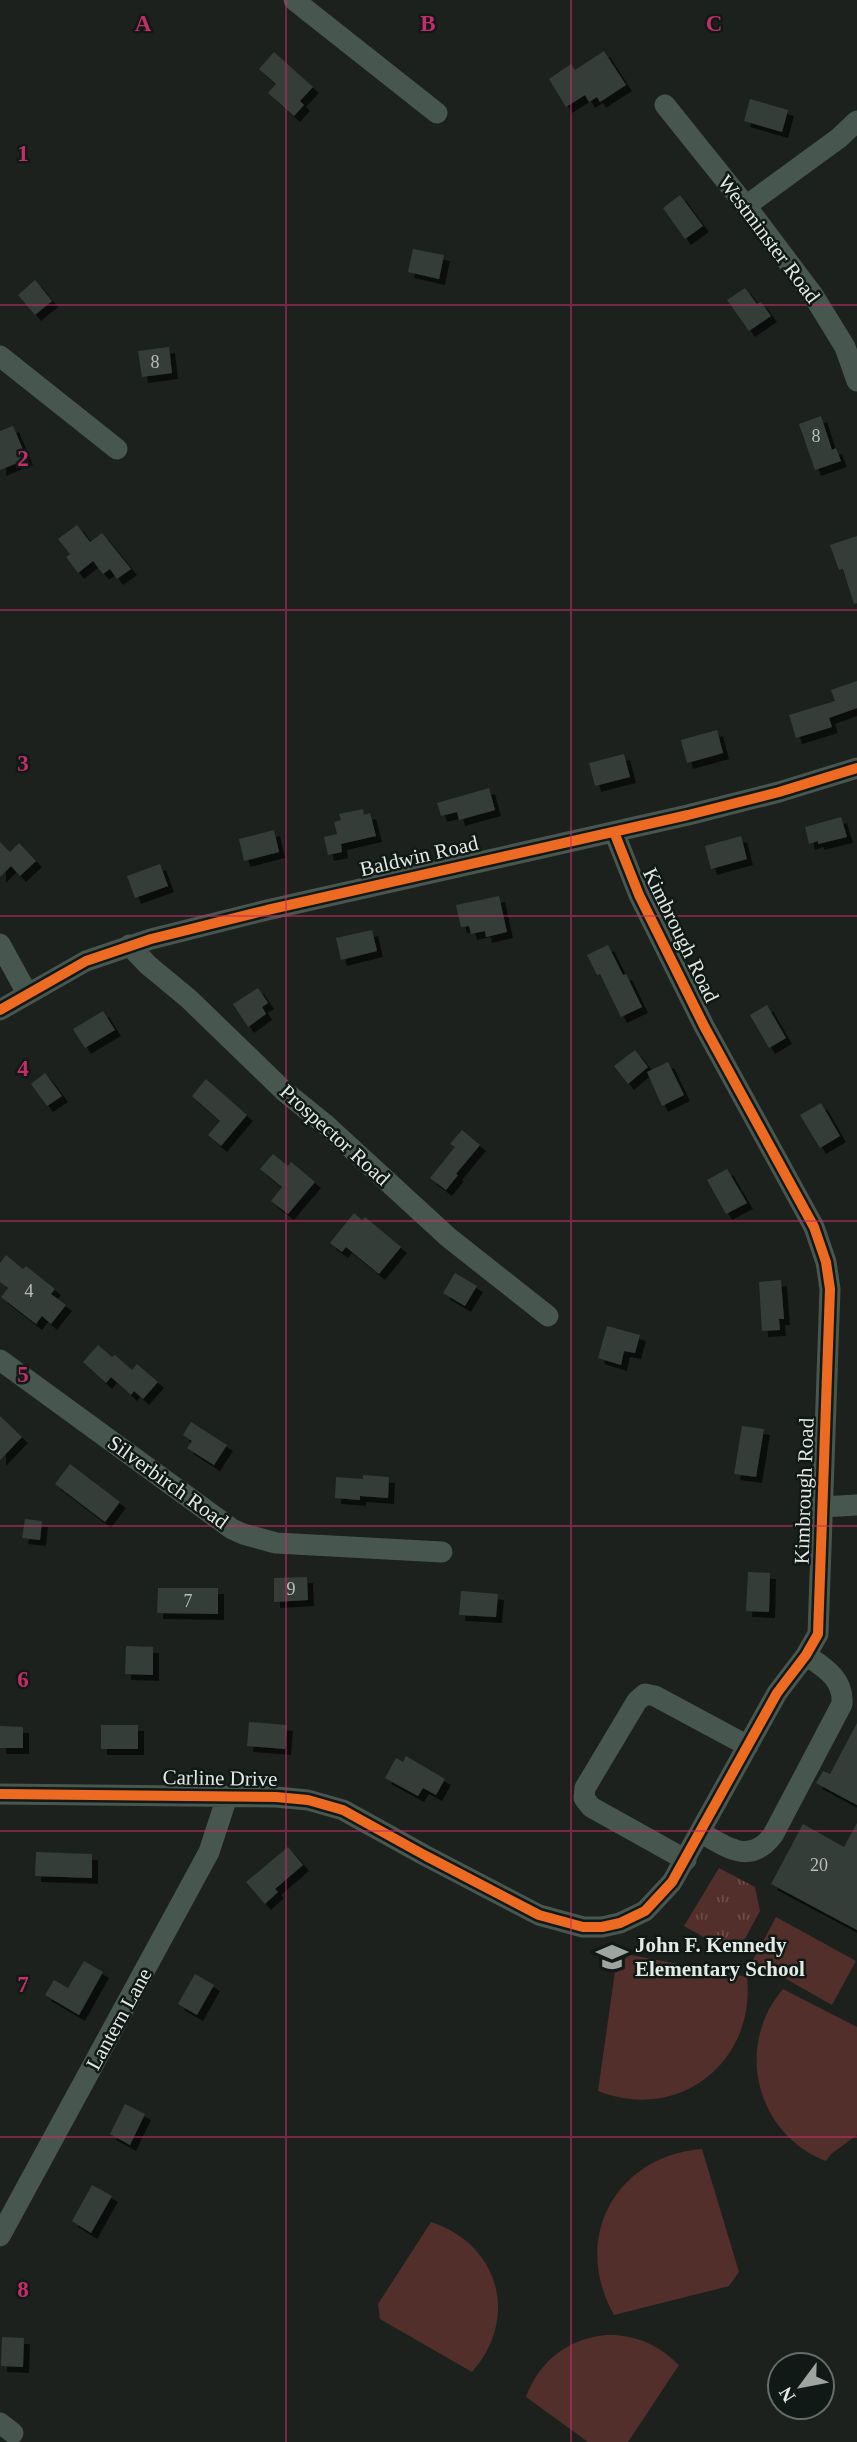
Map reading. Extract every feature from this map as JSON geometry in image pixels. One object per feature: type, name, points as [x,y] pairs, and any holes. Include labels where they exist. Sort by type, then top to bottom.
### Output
[{"type":"street","points":[[294,0],[437,113]]},
{"type":"street","name":"Westminster Road","points":[[665,106],[746,206],[832,324],[845,347],[857,381]]},
{"type":"street","points":[[746,206],[839,138],[857,121]]},
{"type":"street","points":[[0,356],[117,449]]},
{"type":"street","name":"Baldwin Road","points":[[0,1010],[86,961],[129,945],[254,913],[779,792],[857,768]]},
{"type":"street","name":"Kimbrough Road","points":[[426,1856],[539,1915],[565,1924],[593,1928],[620,1923],[645,1911],[665,1891],[686,1860],[777,1693],[815,1642],[819,1629],[830,1307],[829,1280],[821,1244],[810,1219],[691,1002],[639,895],[614,832]]},
{"type":"street","points":[[0,944],[27,993]]},
{"type":"street","name":"Prospector Road","points":[[129,945],[285,1091],[448,1237],[548,1316]]},
{"type":"street","name":"Silverbirch Road","points":[[0,1360],[243,1534],[276,1544],[442,1552]]},
{"type":"street","points":[[822,1507],[857,1506]]},
{"type":"street","points":[[700,1832],[728,1848],[745,1852],[761,1848],[773,1835],[842,1704],[840,1685],[825,1668],[806,1655]]},
{"type":"street","points":[[686,1860],[590,1807],[584,1798],[585,1788],[638,1698],[645,1695],[654,1696],[748,1746]]},
{"type":"street","name":"Carline Drive","points":[[0,1794],[293,1798],[334,1806],[359,1817],[426,1856]]},
{"type":"street","name":"Lantern Lane","points":[[0,2236],[209,1852],[227,1797]]},
{"type":"green space","points":[[719,1868],[755,1887],[760,1911],[736,1955],[684,1926]]},
{"type":"green space","points":[[776,1917],[856,1961],[832,2005],[753,1960]]},
{"type":"green space","points":[[631,1955],[747,1977],[747,2008],[739,2035],[725,2059],[706,2078],[683,2091],[657,2099],[628,2099],[598,2091],[616,1964]]},
{"type":"green space","points":[[783,1989],[857,2027],[857,2135],[831,2154],[826,2161],[802,2148],[783,2131],[769,2110],[760,2086],[757,2061],[759,2036],[768,2012]]},
{"type":"green space","points":[[702,2149],[739,2272],[729,2286],[614,2315],[602,2286],[597,2258],[600,2231],[609,2206],[625,2185],[646,2167],[671,2155]]},
{"type":"green space","points":[[431,2222],[454,2233],[473,2247],[487,2265],[495,2285],[498,2307],[495,2329],[487,2351],[472,2372],[380,2319],[378,2304]]},
{"type":"green space","points":[[605,2335],[626,2336],[645,2342],[663,2351],[679,2365],[628,2442],[588,2442],[526,2397],[538,2373],[556,2354],[578,2341]]},
{"type":"building","points":[[604,51],[626,85],[600,102],[597,97],[589,102],[585,95],[566,107],[549,79],[571,64],[575,70]]},
{"type":"building","points":[[274,52],[313,87],[300,101],[304,105],[294,116],[268,93],[276,84],[259,69]]},
{"type":"building","points":[[750,99],[788,110],[782,132],[744,121]]},
{"type":"building","points":[[680,195],[703,226],[685,239],[663,208]]},
{"type":"building","points":[[413,249],[444,255],[439,279],[408,272]]},
{"type":"building","points":[[35,280],[52,301],[35,315],[18,295]]},
{"type":"building","points":[[745,288],[757,304],[761,302],[771,316],[749,331],[727,300]]},
{"type":"building","points":[[169,347],[172,373],[142,377],[138,351]]},
{"type":"building","points":[[821,416],[832,450],[836,448],[841,461],[815,470],[799,424]]},
{"type":"building","points":[[13,426],[27,459],[0,470],[0,431]]},
{"type":"building","points":[[77,525],[90,542],[102,533],[131,569],[117,579],[110,569],[103,574],[93,561],[78,573],[66,557],[70,554],[58,539]]},
{"type":"building","points":[[857,536],[857,603],[854,604],[843,569],[839,570],[830,545]]},
{"type":"building","points":[[857,681],[857,708],[829,718],[832,727],[796,738],[789,715],[835,701],[831,690]]},
{"type":"building","points":[[717,730],[723,753],[687,763],[681,740]]},
{"type":"building","points":[[624,754],[630,777],[595,786],[589,763]]},
{"type":"building","points":[[489,788],[495,810],[459,820],[457,812],[441,816],[437,803]]},
{"type":"building","points":[[363,809],[364,815],[370,813],[376,836],[341,844],[342,852],[328,855],[324,837],[337,834],[334,822],[341,820],[339,814]]},
{"type":"building","points":[[841,817],[847,837],[809,844],[805,827]]},
{"type":"building","points":[[274,830],[279,852],[244,861],[239,839]]},
{"type":"building","points":[[741,836],[747,859],[711,869],[705,846]]},
{"type":"building","points":[[0,842],[10,852],[19,843],[36,861],[20,876],[11,866],[0,877]]},
{"type":"building","points":[[160,864],[168,886],[135,898],[127,876]]},
{"type":"building","points":[[499,896],[507,932],[486,937],[485,931],[471,934],[469,926],[461,927],[456,905]]},
{"type":"building","points":[[372,930],[377,951],[341,960],[336,938]]},
{"type":"building","points":[[608,945],[642,1007],[621,1017],[600,974],[597,975],[587,955]]},
{"type":"building","points":[[258,988],[268,1003],[262,1007],[266,1014],[248,1027],[233,1004]]},
{"type":"building","points":[[767,1005],[786,1038],[769,1048],[750,1015]]},
{"type":"building","points":[[103,1011],[115,1030],[85,1048],[73,1029]]},
{"type":"building","points":[[635,1050],[648,1067],[628,1084],[614,1066]]},
{"type":"building","points":[[668,1062],[684,1095],[662,1106],[647,1072]]},
{"type":"building","points":[[45,1073],[62,1096],[47,1106],[31,1084]]},
{"type":"building","points":[[206,1079],[247,1115],[221,1146],[208,1135],[220,1121],[192,1096]]},
{"type":"building","points":[[821,1103],[840,1136],[820,1148],[800,1115]]},
{"type":"building","points":[[462,1130],[480,1145],[446,1190],[430,1178],[455,1147],[450,1144]]},
{"type":"building","points":[[273,1154],[288,1166],[291,1162],[315,1182],[288,1214],[271,1201],[282,1187],[260,1169]]},
{"type":"building","points":[[727,1169],[747,1203],[726,1214],[707,1180]]},
{"type":"building","points":[[354,1213],[362,1220],[365,1217],[401,1247],[379,1274],[346,1247],[342,1252],[330,1243]]},
{"type":"building","points":[[6,1255],[23,1269],[26,1266],[55,1289],[51,1294],[66,1305],[51,1324],[42,1316],[36,1324],[1,1297],[8,1288],[0,1282],[0,1263]]},
{"type":"building","points":[[455,1273],[477,1286],[465,1306],[443,1293]]},
{"type":"building","points":[[781,1280],[784,1319],[779,1319],[780,1330],[762,1331],[759,1282]]},
{"type":"building","points":[[607,1326],[640,1335],[635,1353],[624,1351],[621,1365],[598,1358]]},
{"type":"building","points":[[98,1345],[132,1370],[137,1364],[158,1382],[143,1399],[134,1391],[131,1395],[111,1377],[106,1383],[83,1362]]},
{"type":"building","points":[[0,1416],[22,1437],[0,1460]]},
{"type":"building","points":[[191,1422],[227,1445],[214,1465],[187,1448],[192,1441],[183,1435]]},
{"type":"building","points":[[742,1426],[764,1429],[756,1477],[734,1474]]},
{"type":"building","points":[[70,1464],[120,1502],[105,1522],[55,1484]]},
{"type":"building","points":[[363,1475],[389,1477],[388,1498],[335,1498],[336,1477],[363,1479]]},
{"type":"building","points":[[25,1519],[42,1521],[40,1540],[22,1538]]},
{"type":"building","points":[[748,1572],[770,1573],[769,1612],[746,1611]]},
{"type":"building","points":[[307,1577],[308,1600],[274,1602],[274,1578]]},
{"type":"building","points":[[158,1588],[218,1588],[218,1614],[157,1613]]},
{"type":"building","points":[[461,1591],[498,1594],[496,1617],[459,1615]]},
{"type":"building","points":[[126,1646],[153,1647],[153,1675],[125,1674]]},
{"type":"building","points":[[249,1722],[287,1725],[285,1749],[247,1746]]},
{"type":"building","points":[[857,1723],[857,1805],[816,1783],[823,1771],[830,1774]]},
{"type":"building","points":[[101,1725],[138,1725],[138,1749],[101,1749]]},
{"type":"building","points":[[0,1726],[23,1727],[23,1748],[0,1748]]},
{"type":"building","points":[[406,1756],[445,1779],[436,1795],[423,1788],[418,1796],[385,1778],[396,1758],[403,1762]]},
{"type":"building","points":[[857,1823],[857,1930],[771,1884],[803,1824],[844,1847]]},
{"type":"building","points":[[288,1847],[303,1865],[275,1889],[278,1892],[265,1904],[246,1882]]},
{"type":"building","points":[[36,1852],[92,1854],[92,1878],[35,1876]]},
{"type":"building","points":[[84,1961],[103,1972],[79,2015],[45,1995],[54,1980],[68,1988]]},
{"type":"building","points":[[195,1974],[214,1985],[197,2015],[178,2004]]},
{"type":"building","points":[[125,2104],[145,2114],[130,2145],[110,2134]]},
{"type":"building","points":[[92,2185],[112,2196],[91,2233],[72,2221]]},
{"type":"building","points":[[2,2337],[24,2338],[23,2367],[1,2366]]},
{"type":"cycle path","points":[[0,1010],[86,961],[151,939],[267,910],[688,815],[779,792],[857,768]]},
{"type":"cycle path","points":[[0,1794],[276,1797],[308,1800],[343,1810],[539,1915],[583,1927],[620,1923],[645,1911],[672,1882],[777,1693],[806,1655],[818,1634],[830,1289],[826,1262],[814,1227],[704,1026],[639,895],[614,832]]},
{"type":"place","name":"John F. Kennedy Elementary School","points":[[612,1957]]}]
